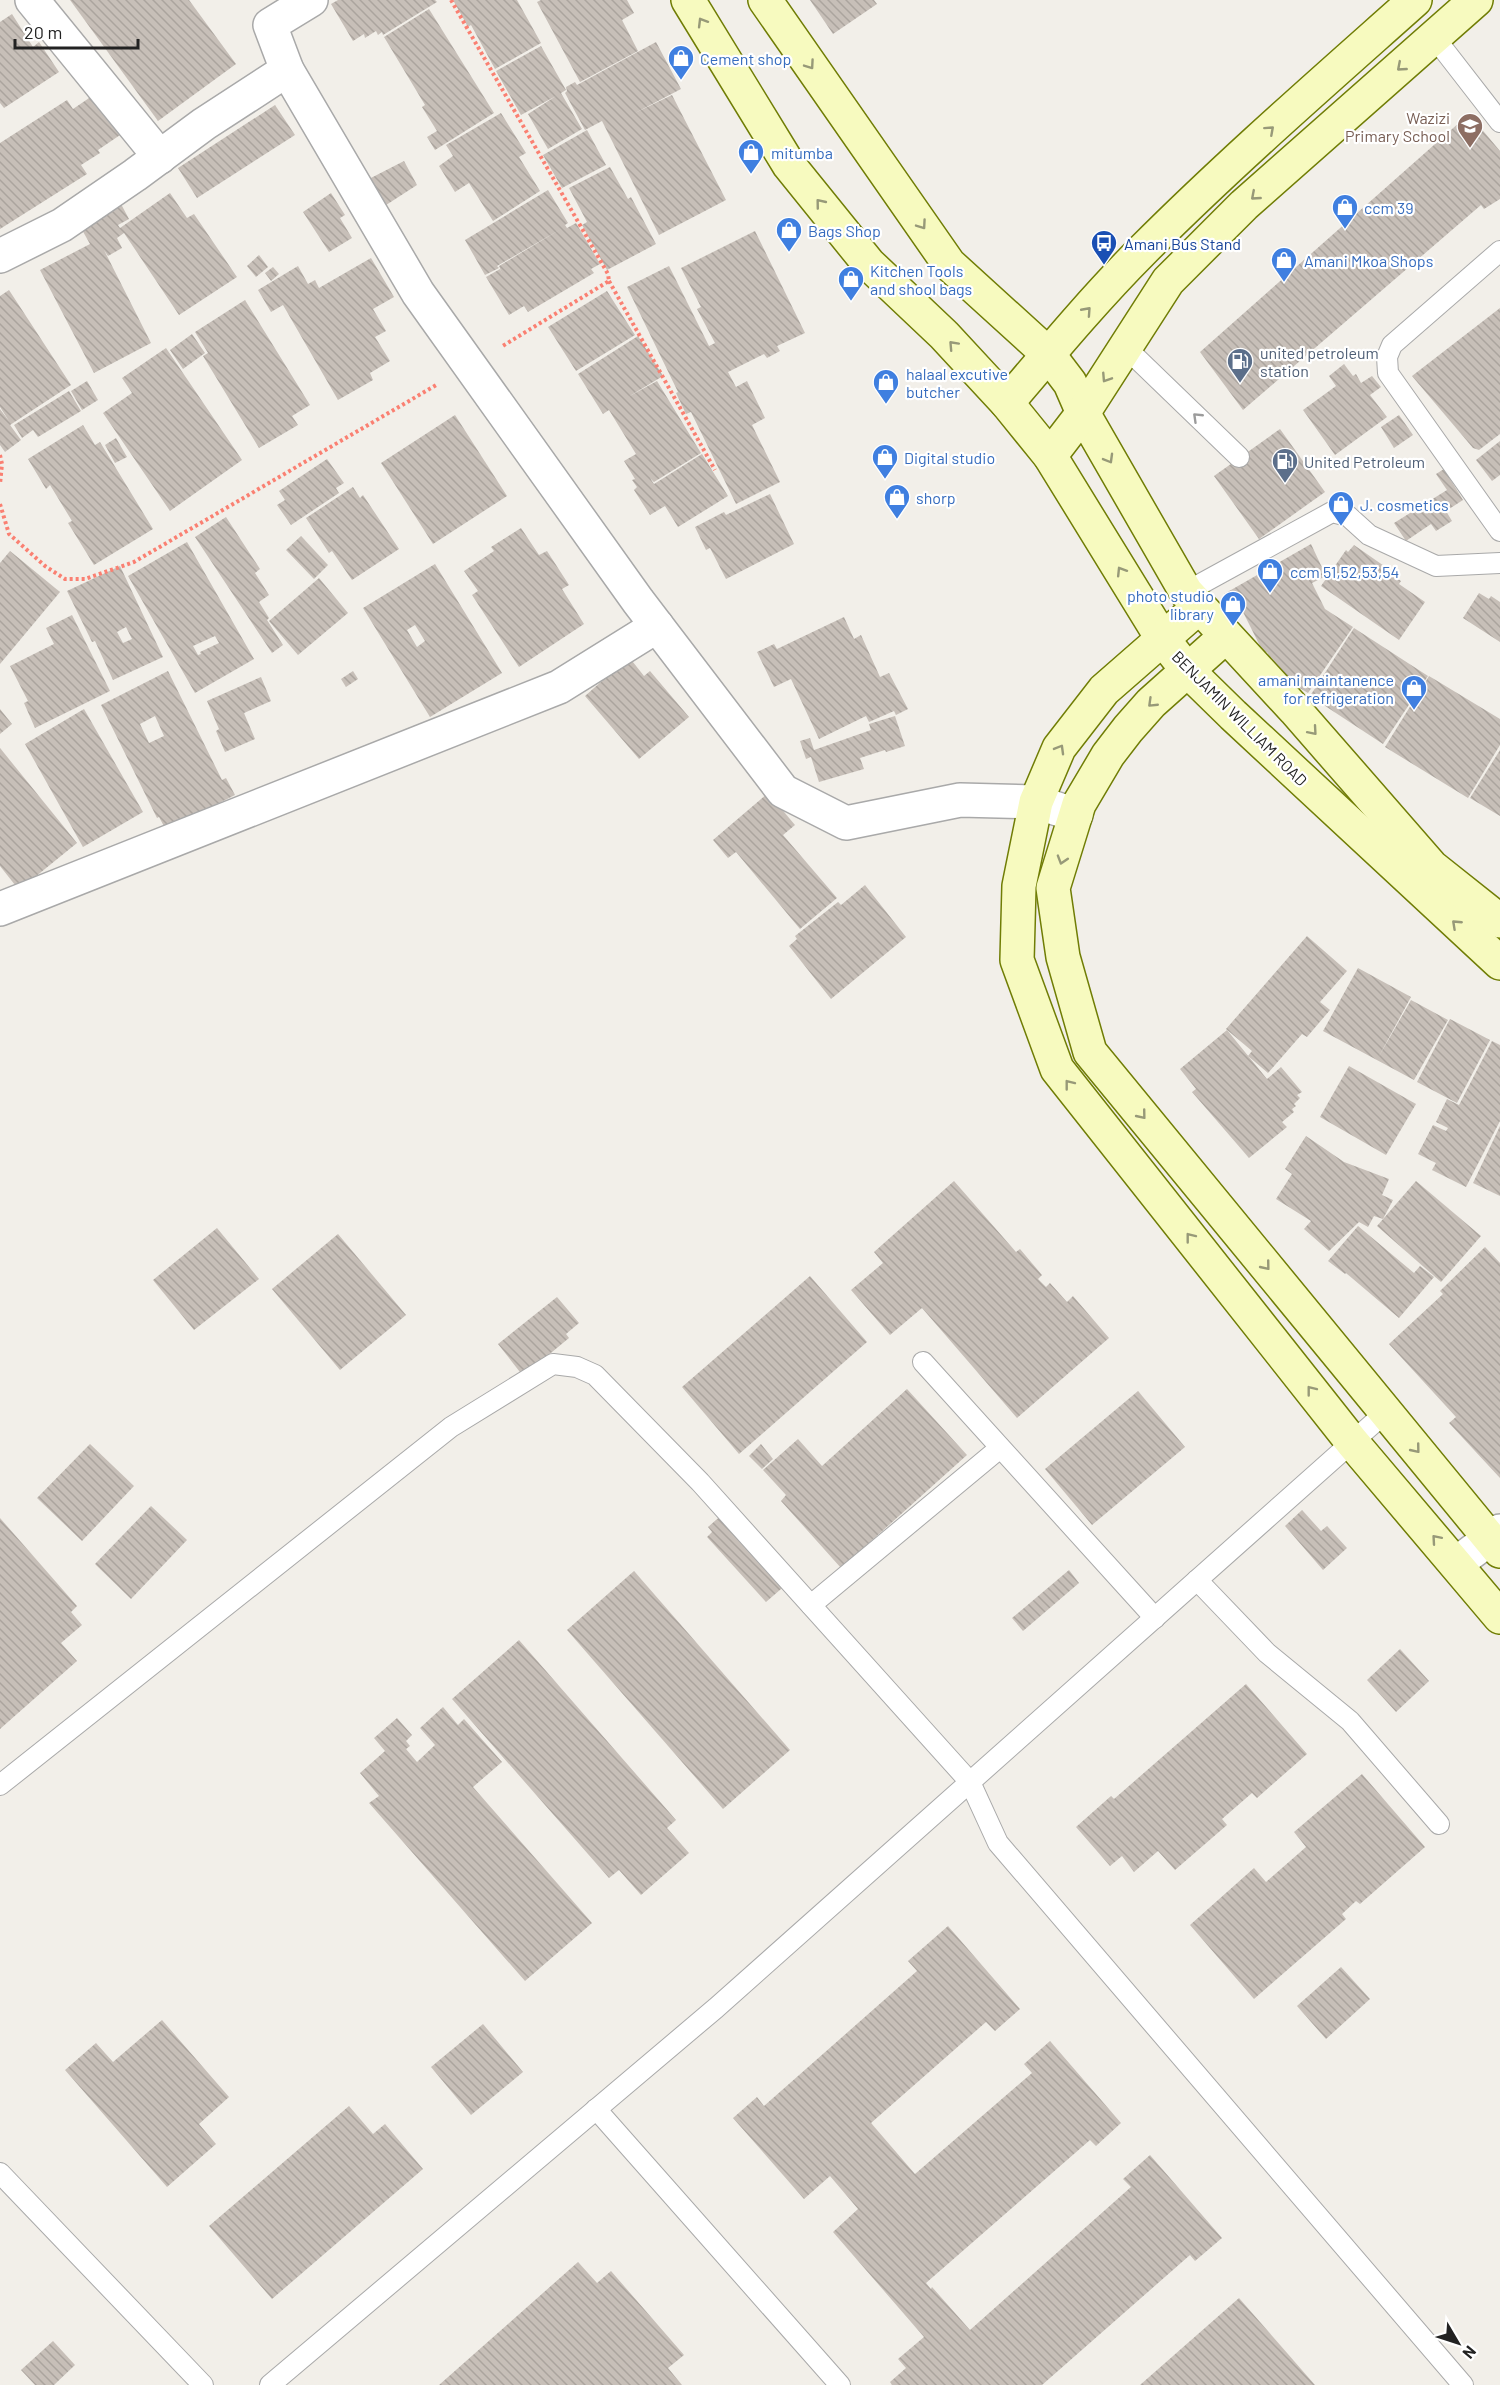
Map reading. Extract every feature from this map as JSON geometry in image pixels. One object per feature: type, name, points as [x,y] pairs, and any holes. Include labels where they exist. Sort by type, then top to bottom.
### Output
[{"type":"main road","name":"BENJAMIN WILLIAM ROAD","points":[[688,0],[797,174],[869,264],[944,335],[1007,403],[1050,456],[1162,638],[1188,671],[1419,890],[1500,963]]},
{"type":"main road","points":[[765,0],[949,264],[1048,354],[1070,383],[1083,413],[1193,600],[1432,867],[1500,921]]},
{"type":"main road","points":[[1007,403],[1048,354],[1142,252],[1218,177],[1415,0]]},
{"type":"main road","points":[[1050,456],[1083,413],[1168,281],[1227,222],[1476,0]]},
{"type":"main road","points":[[1193,600],[1162,638],[1104,690],[1059,748],[1036,802],[1019,886],[1017,960],[1057,1069],[1352,1442],[1457,1563],[1500,1617]]},
{"type":"main road","points":[[1226,636],[1151,703],[1128,729],[1108,755],[1079,804],[1053,888],[1064,957],[1090,1052],[1386,1412],[1496,1540]]},
{"type":"street","points":[[32,0],[160,157]]},
{"type":"street","points":[[311,0],[263,12],[287,70],[418,293],[657,626],[783,791],[846,823],[960,800],[1036,802],[1076,815]]},
{"type":"street","points":[[0,256],[62,225],[204,124],[287,70]]},
{"type":"street","points":[[0,909],[559,687],[657,626]]},
{"type":"street","points":[[1457,1563],[1496,1540]]},
{"type":"lane","points":[[1434,37],[1500,122]]},
{"type":"lane","points":[[1500,251],[1392,345],[1387,357],[1388,373],[1500,531]]},
{"type":"lane","points":[[1125,347],[1239,457]]},
{"type":"lane","points":[[1193,600],[1296,522],[1332,512],[1341,512],[1369,535],[1436,566],[1500,563]]},
{"type":"lane","points":[[923,1362],[1155,1618]]},
{"type":"lane","points":[[0,1785],[451,1427],[553,1364],[577,1367],[595,1376],[700,1482],[970,1782],[998,1843],[1463,2385]]},
{"type":"lane","points":[[270,2385],[716,2008],[1299,1492],[1386,1412]]},
{"type":"lane","points":[[811,1605],[1000,1448]]},
{"type":"lane","points":[[1197,1580],[1267,1653],[1350,1721],[1439,1824]]},
{"type":"lane","points":[[596,2109],[840,2385]]},
{"type":"lane","points":[[0,2173],[7,2193],[203,2385]]},
{"type":"path","points":[[451,0],[608,274],[609,281],[715,470]]},
{"type":"path","points":[[0,504],[9,534],[45,566],[65,579],[85,579],[134,562],[470,366],[609,281]]},
{"type":"path","points":[[0,455],[2,465],[0,484]]},
{"type":"building","points":[[70,0],[189,0],[236,64],[158,121]]},
{"type":"building","points":[[338,0],[435,0],[437,2],[383,35],[382,32],[378,35],[376,31],[365,38],[364,34],[353,41],[331,4]]},
{"type":"building","points":[[453,0],[517,0],[541,43],[495,69],[471,25],[468,27]]},
{"type":"building","points":[[541,0],[627,0],[634,13],[622,20],[638,51],[580,82],[537,2]]},
{"type":"building","points":[[810,0],[874,0],[877,4],[833,34]]},
{"type":"building","points":[[429,9],[494,113],[435,150],[427,137],[437,131],[422,107],[425,105],[384,37]]},
{"type":"building","points":[[12,14],[33,47],[39,42],[59,72],[4,108],[0,103],[0,22]]},
{"type":"building","points":[[656,42],[681,89],[635,113],[672,95],[726,200],[659,235],[602,121],[585,130],[565,93],[566,87],[575,82],[577,85]]},
{"type":"building","points":[[541,46],[566,90],[561,93],[582,129],[548,149],[528,114],[556,96],[521,115],[496,71]]},
{"type":"building","points":[[95,94],[126,131],[98,150],[100,153],[81,165],[87,174],[0,229],[0,143],[67,100],[73,109]]},
{"type":"building","points":[[275,105],[295,135],[197,198],[178,168]]},
{"type":"building","points":[[501,113],[526,153],[519,157],[540,191],[493,221],[469,183],[455,192],[439,166],[453,156],[446,145]]},
{"type":"building","points":[[1469,114],[1500,151],[1500,199],[1484,209],[1481,205],[1243,410],[1200,352]]},
{"type":"building","points":[[587,130],[606,165],[562,188],[543,155]]},
{"type":"building","points":[[404,161],[417,185],[383,207],[367,180]]},
{"type":"building","points":[[610,167],[628,199],[631,197],[656,244],[607,270],[582,225],[587,222],[569,188]]},
{"type":"building","points":[[548,190],[568,223],[565,225],[567,228],[576,223],[600,264],[591,269],[594,273],[528,312],[524,306],[509,315],[486,277],[500,269],[502,273],[499,266],[561,229],[497,266],[499,268],[485,275],[465,240]]},
{"type":"building","points":[[170,193],[187,218],[194,214],[237,277],[179,315],[124,233],[117,238],[122,248],[108,256],[104,250],[151,343],[94,373],[40,270],[90,244],[81,228],[121,204],[129,219],[118,225],[120,228]]},
{"type":"building","points":[[331,193],[345,215],[340,218],[352,238],[329,252],[303,212]]},
{"type":"building","points":[[755,231],[805,333],[777,346],[780,351],[767,358],[764,354],[728,372],[736,387],[747,381],[765,418],[752,425],[780,482],[736,504],[691,412],[686,414],[676,393],[678,392],[627,287],[669,266],[709,346],[715,343],[697,309],[701,307],[681,268]]},
{"type":"building","points":[[259,255],[268,267],[256,277],[247,266]]},
{"type":"building","points":[[371,258],[394,297],[373,309],[386,331],[375,337],[390,361],[370,373],[373,380],[338,400],[283,305],[271,312],[258,290],[298,266],[308,284],[315,280],[319,288]]},
{"type":"building","points":[[273,267],[279,274],[271,281],[265,273]]},
{"type":"building","points":[[9,290],[71,385],[10,425],[21,440],[5,452],[0,445],[0,409],[9,421],[0,407],[0,296]]},
{"type":"building","points":[[607,291],[635,335],[576,371],[548,327]]},
{"type":"building","points":[[245,300],[310,405],[292,416],[298,425],[259,448],[203,356],[208,353],[195,332]]},
{"type":"building","points":[[1500,308],[1500,434],[1479,450],[1473,448],[1412,376]]},
{"type":"building","points":[[192,334],[205,353],[183,369],[170,350]]},
{"type":"building","points":[[638,336],[663,376],[628,397],[657,381],[701,453],[654,482],[650,478],[654,484],[702,454],[728,496],[678,527],[665,506],[650,515],[634,490],[637,487],[632,480],[635,479],[624,461],[636,454],[609,410],[603,414],[578,374]]},
{"type":"building","points":[[166,348],[242,460],[170,511],[103,413],[132,393],[122,378]]},
{"type":"building","points":[[1344,364],[1353,376],[1356,374],[1361,383],[1372,376],[1381,387],[1370,395],[1387,417],[1335,455],[1303,410],[1336,386],[1329,376]]},
{"type":"building","points":[[87,381],[98,400],[82,410],[71,391]]},
{"type":"building","points":[[69,391],[81,411],[38,437],[33,430],[22,438],[14,425]]},
{"type":"building","points":[[455,415],[507,496],[433,544],[381,463]]},
{"type":"building","points":[[1399,415],[1413,435],[1394,448],[1381,427]]},
{"type":"building","points":[[83,425],[95,445],[100,442],[153,529],[94,565],[68,523],[72,521],[50,485],[46,489],[28,459]]},
{"type":"building","points":[[1280,429],[1325,492],[1259,539],[1214,476]]},
{"type":"building","points":[[116,438],[127,457],[115,463],[105,445]]},
{"type":"building","points":[[1500,441],[1500,475],[1492,481],[1476,460]]},
{"type":"building","points":[[327,459],[344,483],[336,488],[339,493],[291,525],[277,505],[285,500],[279,491]]},
{"type":"building","points":[[1444,469],[1463,500],[1446,511],[1452,521],[1436,531],[1431,524],[1406,541],[1394,523],[1447,490],[1436,474]]},
{"type":"building","points":[[353,487],[360,498],[363,495],[399,549],[352,580],[332,551],[329,553],[306,518]]},
{"type":"building","points":[[770,494],[794,544],[726,579],[710,548],[706,550],[695,527],[724,512],[726,515]]},
{"type":"building","points":[[226,517],[260,569],[255,573],[269,595],[259,602],[283,645],[272,653],[195,537]]},
{"type":"building","points":[[521,528],[539,555],[547,551],[569,585],[562,589],[584,624],[519,667],[472,595],[478,591],[464,571],[494,551],[491,547]]},
{"type":"building","points":[[301,536],[328,565],[314,579],[286,550]]},
{"type":"building","points":[[187,542],[254,659],[195,693],[128,576]],"holes":[[[215,636],[219,643],[198,655],[193,646]]]},
{"type":"building","points":[[1311,544],[1326,576],[1312,583],[1325,609],[1353,627],[1308,693],[1278,675],[1267,652],[1264,654],[1243,612],[1237,615],[1224,594]]},
{"type":"building","points":[[1354,545],[1387,568],[1386,571],[1401,581],[1399,584],[1425,602],[1399,640],[1321,586],[1346,550],[1348,552]]},
{"type":"building","points":[[10,551],[60,592],[0,664],[0,563]]},
{"type":"building","points":[[435,564],[502,673],[430,717],[363,608]],"holes":[[[415,625],[425,641],[417,647],[407,630]]]},
{"type":"building","points":[[120,566],[163,657],[113,680],[95,641],[92,642],[67,591]],"holes":[[[126,627],[132,639],[123,643],[117,632]]]},
{"type":"building","points":[[319,578],[348,613],[298,655],[269,621]]},
{"type":"building","points":[[1479,593],[1489,599],[1491,596],[1500,602],[1500,642],[1463,618]]},
{"type":"building","points":[[72,615],[110,691],[35,728],[24,703],[28,701],[10,666],[54,644],[46,628]]},
{"type":"building","points":[[844,617],[854,639],[861,635],[880,677],[889,673],[908,709],[896,715],[894,711],[869,722],[866,716],[819,739],[791,679],[774,687],[757,652],[774,644],[777,649]]},
{"type":"building","points":[[1354,628],[1428,676],[1383,744],[1310,696]]},
{"type":"building","points":[[629,657],[644,676],[650,671],[689,717],[639,759],[585,696]]},
{"type":"building","points":[[168,671],[222,780],[226,778],[235,795],[166,830],[159,817],[157,818],[101,705]],"holes":[[[155,716],[164,736],[149,743],[140,724]]]},
{"type":"building","points":[[353,671],[358,679],[346,687],[341,679]]},
{"type":"building","points":[[1429,676],[1500,719],[1500,745],[1468,798],[1385,747]]},
{"type":"building","points":[[261,677],[271,701],[244,713],[255,739],[225,752],[216,731],[219,729],[207,701]]},
{"type":"building","points":[[0,709],[12,724],[0,734]]},
{"type":"building","points":[[84,709],[143,812],[83,847],[25,744]]},
{"type":"building","points":[[895,716],[905,746],[860,758],[864,769],[819,782],[811,757],[806,759],[800,741],[810,738],[814,750],[871,730],[869,724]]},
{"type":"building","points":[[0,748],[77,843],[19,890],[0,866]]},
{"type":"building","points":[[1500,750],[1500,816],[1470,798]]},
{"type":"building","points":[[768,793],[795,825],[783,835],[837,898],[800,929],[736,852],[728,858],[713,840]]},
{"type":"building","points":[[865,885],[906,937],[831,999],[789,946],[797,939],[795,936],[838,902],[841,905]]},
{"type":"building","points":[[1307,936],[1347,971],[1320,1002],[1330,1010],[1307,1037],[1302,1034],[1268,1073],[1248,1056],[1252,1051],[1226,1029]]},
{"type":"building","points":[[1358,968],[1411,997],[1378,1058],[1411,1000],[1448,1020],[1414,1080],[1323,1031]]},
{"type":"building","points":[[1450,1019],[1490,1040],[1457,1103],[1417,1082]]},
{"type":"building","points":[[1227,1030],[1267,1079],[1281,1067],[1302,1092],[1297,1095],[1300,1098],[1294,1104],[1296,1106],[1292,1109],[1294,1112],[1282,1122],[1287,1127],[1249,1158],[1192,1092],[1196,1089],[1180,1069]]},
{"type":"building","points":[[1492,1041],[1500,1045],[1500,1121],[1466,1187],[1432,1170],[1436,1163],[1418,1154],[1433,1125],[1446,1131],[1448,1128],[1436,1122],[1447,1099],[1459,1105]]},
{"type":"building","points":[[1349,1066],[1416,1104],[1386,1155],[1320,1117]]},
{"type":"building","points":[[1500,1126],[1500,1196],[1473,1183]]},
{"type":"building","points":[[1306,1136],[1344,1162],[1389,1179],[1382,1195],[1393,1200],[1383,1219],[1374,1216],[1368,1227],[1359,1222],[1329,1251],[1304,1229],[1311,1221],[1276,1199],[1292,1174],[1285,1169]]},
{"type":"building","points":[[954,1181],[1016,1252],[1020,1249],[1042,1275],[1038,1279],[1046,1287],[1050,1283],[1067,1302],[1073,1296],[1109,1338],[1017,1418],[922,1308],[890,1335],[851,1290],[883,1263],[874,1252]]},
{"type":"building","points":[[1416,1181],[1481,1236],[1441,1282],[1377,1226]]},
{"type":"building","points":[[1358,1226],[1414,1273],[1420,1266],[1434,1277],[1399,1318],[1346,1273],[1328,1261]]},
{"type":"building","points":[[217,1228],[259,1279],[194,1330],[153,1280]]},
{"type":"building","points":[[338,1234],[406,1315],[340,1370],[272,1289]]},
{"type":"building","points":[[1485,1247],[1500,1263],[1500,1478],[1449,1423],[1456,1417],[1389,1344],[1443,1294],[1440,1291]]},
{"type":"building","points":[[810,1276],[867,1342],[739,1454],[682,1387]]},
{"type":"building","points":[[557,1297],[579,1323],[566,1334],[569,1338],[523,1376],[498,1344]]},
{"type":"building","points":[[907,1389],[967,1455],[841,1568],[781,1501],[786,1495],[763,1470],[798,1439],[822,1466]]},
{"type":"building","points":[[1138,1391],[1185,1447],[1092,1525],[1045,1469]]},
{"type":"building","points":[[90,1444],[134,1486],[82,1541],[37,1498]]},
{"type":"building","points":[[761,1444],[773,1459],[762,1469],[749,1456]]},
{"type":"building","points":[[151,1506],[187,1540],[131,1599],[95,1564]]},
{"type":"building","points":[[1302,1510],[1321,1531],[1327,1526],[1347,1548],[1323,1570],[1285,1526]]},
{"type":"building","points":[[724,1513],[788,1583],[766,1602],[707,1537],[712,1532],[708,1527]]},
{"type":"building","points":[[0,1518],[77,1606],[71,1612],[82,1625],[61,1643],[77,1661],[0,1729]]},
{"type":"building","points":[[1069,1570],[1079,1583],[1023,1631],[1012,1618]]},
{"type":"building","points":[[634,1571],[790,1750],[723,1809],[567,1630]]},
{"type":"building","points":[[519,1640],[676,1820],[667,1828],[689,1853],[641,1895],[619,1870],[609,1878],[452,1699]]},
{"type":"building","points":[[1400,1649],[1429,1681],[1396,1712],[1367,1680]]},
{"type":"building","points":[[1246,1684],[1307,1754],[1257,1798],[1252,1793],[1222,1819],[1227,1825],[1175,1870],[1158,1851],[1134,1872],[1122,1856],[1110,1866],[1076,1827],[1111,1796],[1114,1799]]},
{"type":"building","points":[[443,1707],[458,1725],[464,1719],[502,1762],[473,1787],[592,1923],[525,1981],[369,1803],[379,1796],[360,1773],[385,1751],[374,1738],[397,1718],[412,1735],[406,1741],[410,1746],[406,1749],[417,1762],[435,1745],[420,1728]]},
{"type":"building","points":[[1362,1774],[1425,1847],[1360,1904],[1356,1901],[1342,1914],[1346,1919],[1254,1999],[1190,1925],[1254,1868],[1266,1882],[1306,1847],[1294,1832]]},
{"type":"building","points":[[948,1926],[1020,2009],[995,2031],[986,2022],[871,2123],[915,2174],[1032,2073],[1024,2064],[1050,2041],[1121,2123],[1096,2146],[1090,2140],[926,2283],[931,2289],[932,2287],[970,2330],[1131,2187],[1123,2179],[1150,2155],[1222,2238],[1195,2261],[1190,2255],[1042,2385],[892,2385],[890,2382],[906,2368],[898,2359],[924,2337],[833,2232],[858,2209],[830,2176],[804,2199],[733,2118],[757,2097],[764,2106],[917,1971],[908,1961]]},
{"type":"building","points":[[1341,1967],[1370,1999],[1326,2039],[1297,2006]]},
{"type":"building","points":[[162,2020],[229,2097],[199,2124],[216,2144],[167,2187],[65,2070],[96,2043],[113,2062]]},
{"type":"building","points":[[483,2024],[523,2072],[471,2115],[431,2067]]},
{"type":"building","points":[[349,2106],[373,2134],[385,2124],[423,2169],[272,2299],[209,2226]]},
{"type":"building","points":[[578,2262],[597,2283],[611,2271],[684,2355],[668,2368],[682,2385],[439,2385]]},
{"type":"building","points":[[1239,2298],[1315,2385],[1140,2385]]},
{"type":"building","points":[[53,2341],[75,2365],[54,2385],[35,2385],[21,2370]]},
{"type":"place","name":"Cement shop","points":[[681,81]]},
{"type":"place","name":"Wazizi Primary School","points":[[1470,149]]},
{"type":"place","name":"mitumba","points":[[751,175]]},
{"type":"place","name":"ccm 39","points":[[1345,230]]},
{"type":"place","name":"Bags Shop","points":[[789,253]]},
{"type":"place","name":"Amani Bus Stand","points":[[1104,266]]},
{"type":"place","name":"Amani Mkoa Shops","points":[[1284,283]]},
{"type":"place","name":"Kitchen Tools and shool bags","points":[[851,302]]},
{"type":"place","name":"united petroleum station","points":[[1240,384]]},
{"type":"place","name":"halaal excutive butcher","points":[[886,405]]},
{"type":"place","name":"Digital studio","points":[[885,480]]},
{"type":"place","name":"United Petroleum","points":[[1285,484]]},
{"type":"place","name":"shorp","points":[[897,520]]},
{"type":"place","name":"J. cosmetics","points":[[1341,527]]},
{"type":"place","name":"ccm 51,52,53,54","points":[[1270,594]]},
{"type":"place","name":"photo studio library","points":[[1233,627]]},
{"type":"place","name":"amani maintanence for refrigeration","points":[[1414,711]]}]
